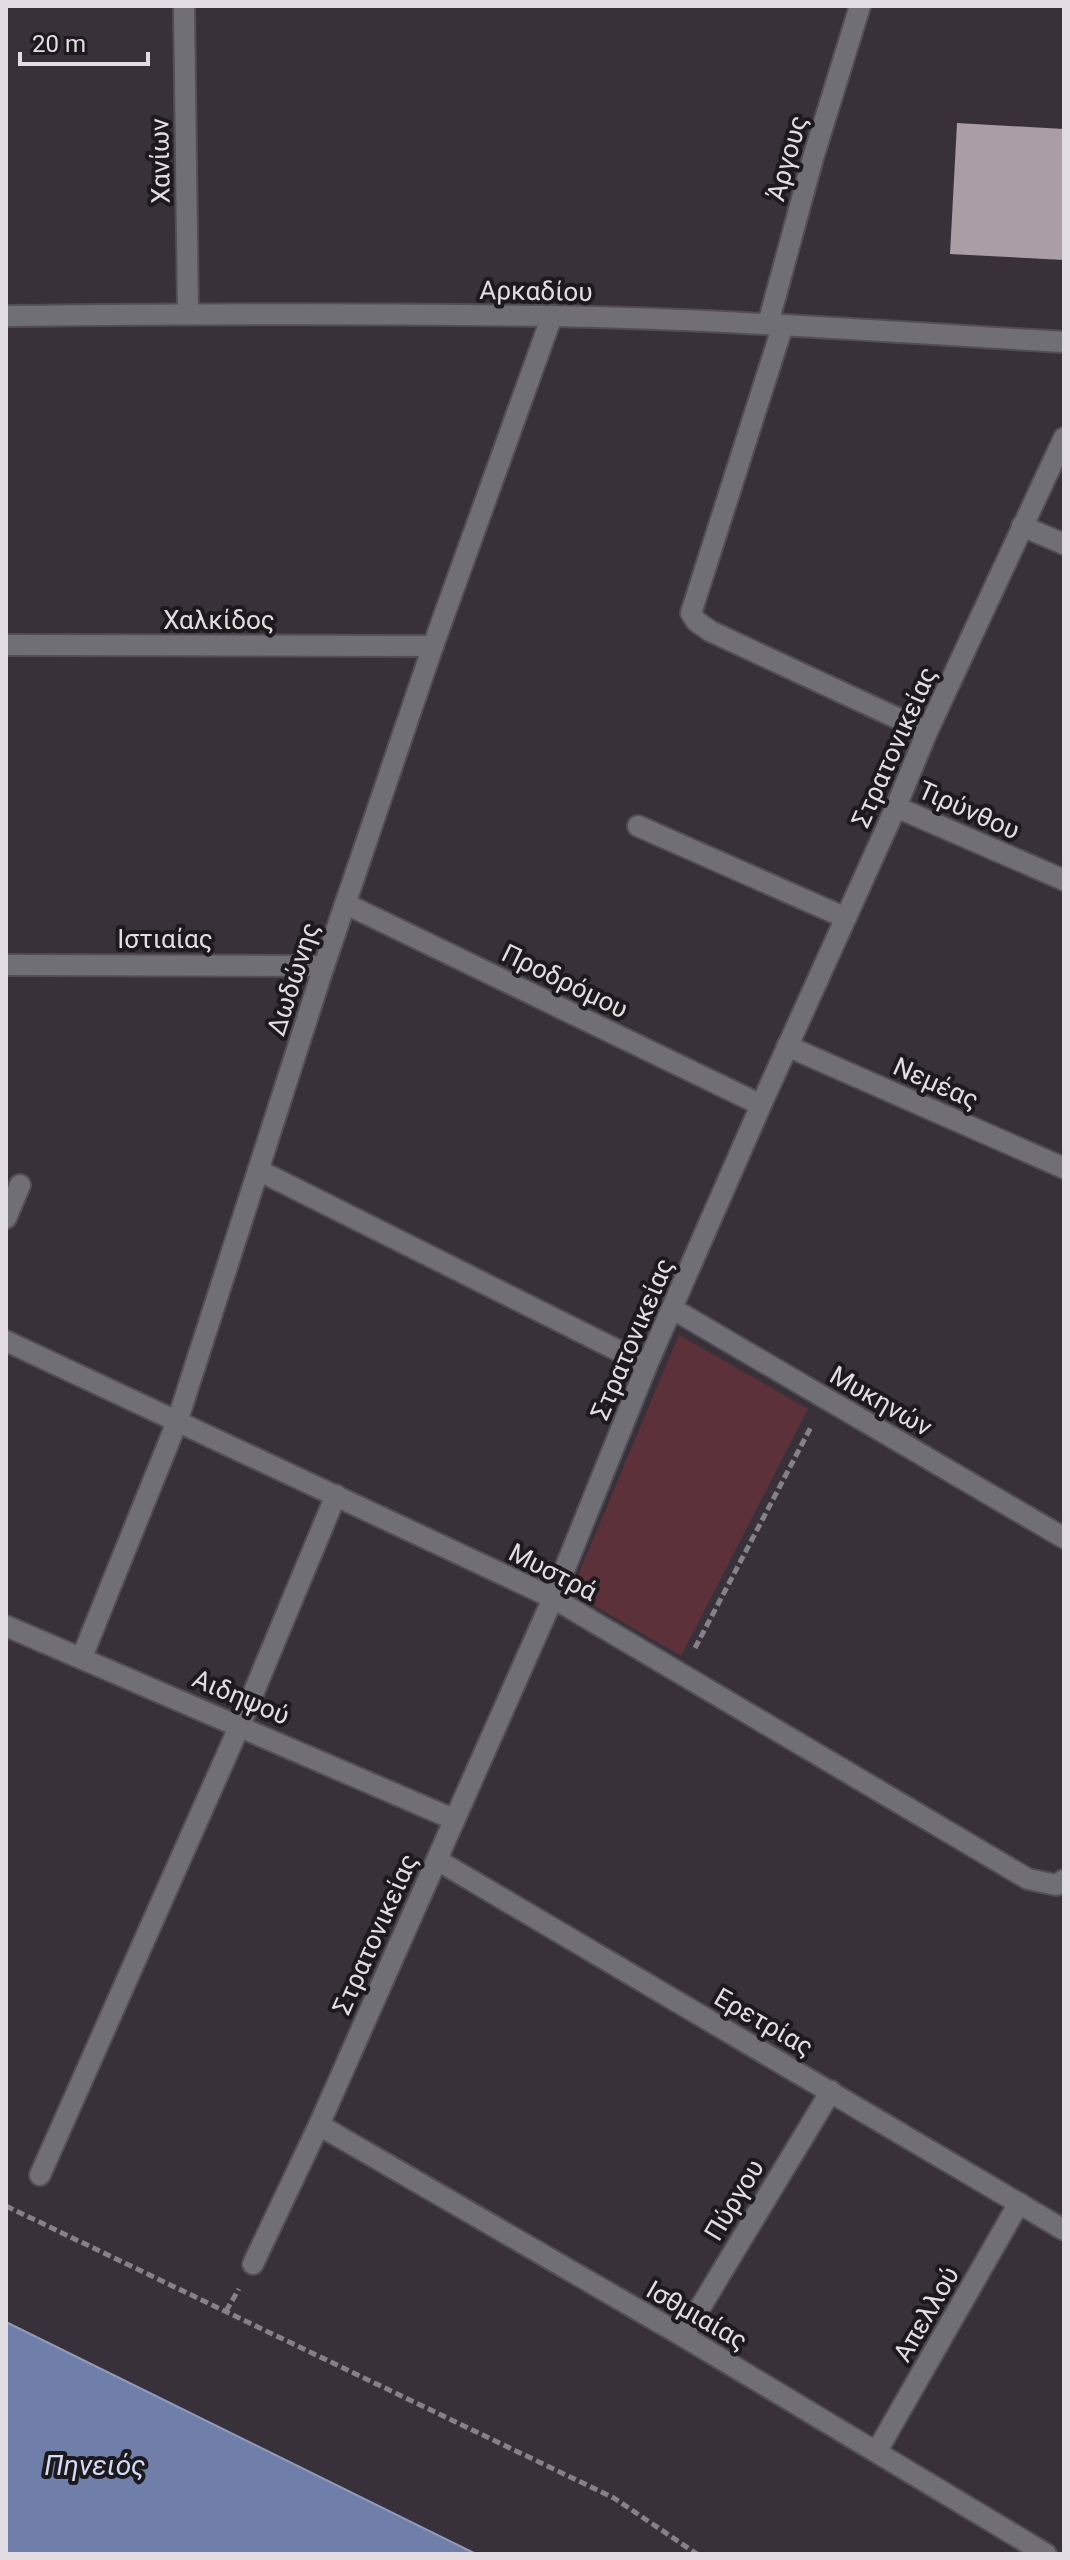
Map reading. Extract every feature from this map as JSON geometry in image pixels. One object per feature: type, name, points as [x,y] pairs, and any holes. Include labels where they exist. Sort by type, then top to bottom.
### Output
[{"type":"street","name":"Χανίων","points":[[184,6],[188,314]]},
{"type":"street","name":"Άργους","points":[[860,6],[813,158],[775,325],[691,613],[710,631],[927,732]]},
{"type":"street","name":"Αρκαδίου","points":[[6,316],[552,316],[1064,342]]},
{"type":"street","name":"Δωδώνης","points":[[82,1657],[177,1422],[324,966],[433,646],[552,316]]},
{"type":"street","name":"Στρατονικείας","points":[[253,2264],[319,2125],[553,1598],[647,1365],[787,1046],[927,732],[1064,438]]},
{"type":"street","points":[[1022,526],[1064,544]]},
{"type":"street","name":"Χαλκίδος","points":[[6,645],[433,646]]},
{"type":"street","name":"Τιρύνθου","points":[[896,807],[1064,880]]},
{"type":"street","points":[[638,826],[846,918]]},
{"type":"street","name":"Προδρόμου","points":[[346,904],[761,1105]]},
{"type":"street","name":"Ιστιαίας","points":[[6,965],[324,966]]},
{"type":"street","name":"Νεμέας","points":[[787,1046],[1064,1168]]},
{"type":"street","points":[[258,1170],[647,1365]]},
{"type":"street","points":[[6,1218],[20,1185]]},
{"type":"street","name":"Μυκηνών","points":[[673,1309],[1064,1538]]},
{"type":"street","name":"Μυστρά","points":[[6,1341],[553,1598],[1028,1879],[1060,1883]]},
{"type":"street","points":[[40,2175],[240,1725],[336,1495]]},
{"type":"street","name":"Αιδηψού","points":[[6,1626],[453,1819]]},
{"type":"street","name":"Ερετρίας","points":[[437,1860],[1064,2230]]},
{"type":"street","name":"Πύργου","points":[[683,2336],[831,2091]]},
{"type":"street","name":"Ισθμιαίας","points":[[319,2125],[683,2336],[1046,2554]]},
{"type":"street","name":"Απελλού","points":[[877,2451],[1019,2203]]},
{"type":"path","points":[[681,1674],[826,1399]]},
{"type":"path","points":[[6,2206],[614,2498],[697,2554]]},
{"type":"shaded area","points":[[679,1335],[808,1409],[681,1656],[571,1592]]},
{"type":"water","name":"Πηνειός","points":[[6,2322],[476,2554],[6,2554]]},
{"type":"building","points":[[957,123],[1064,129],[1064,260],[950,254]]}]
